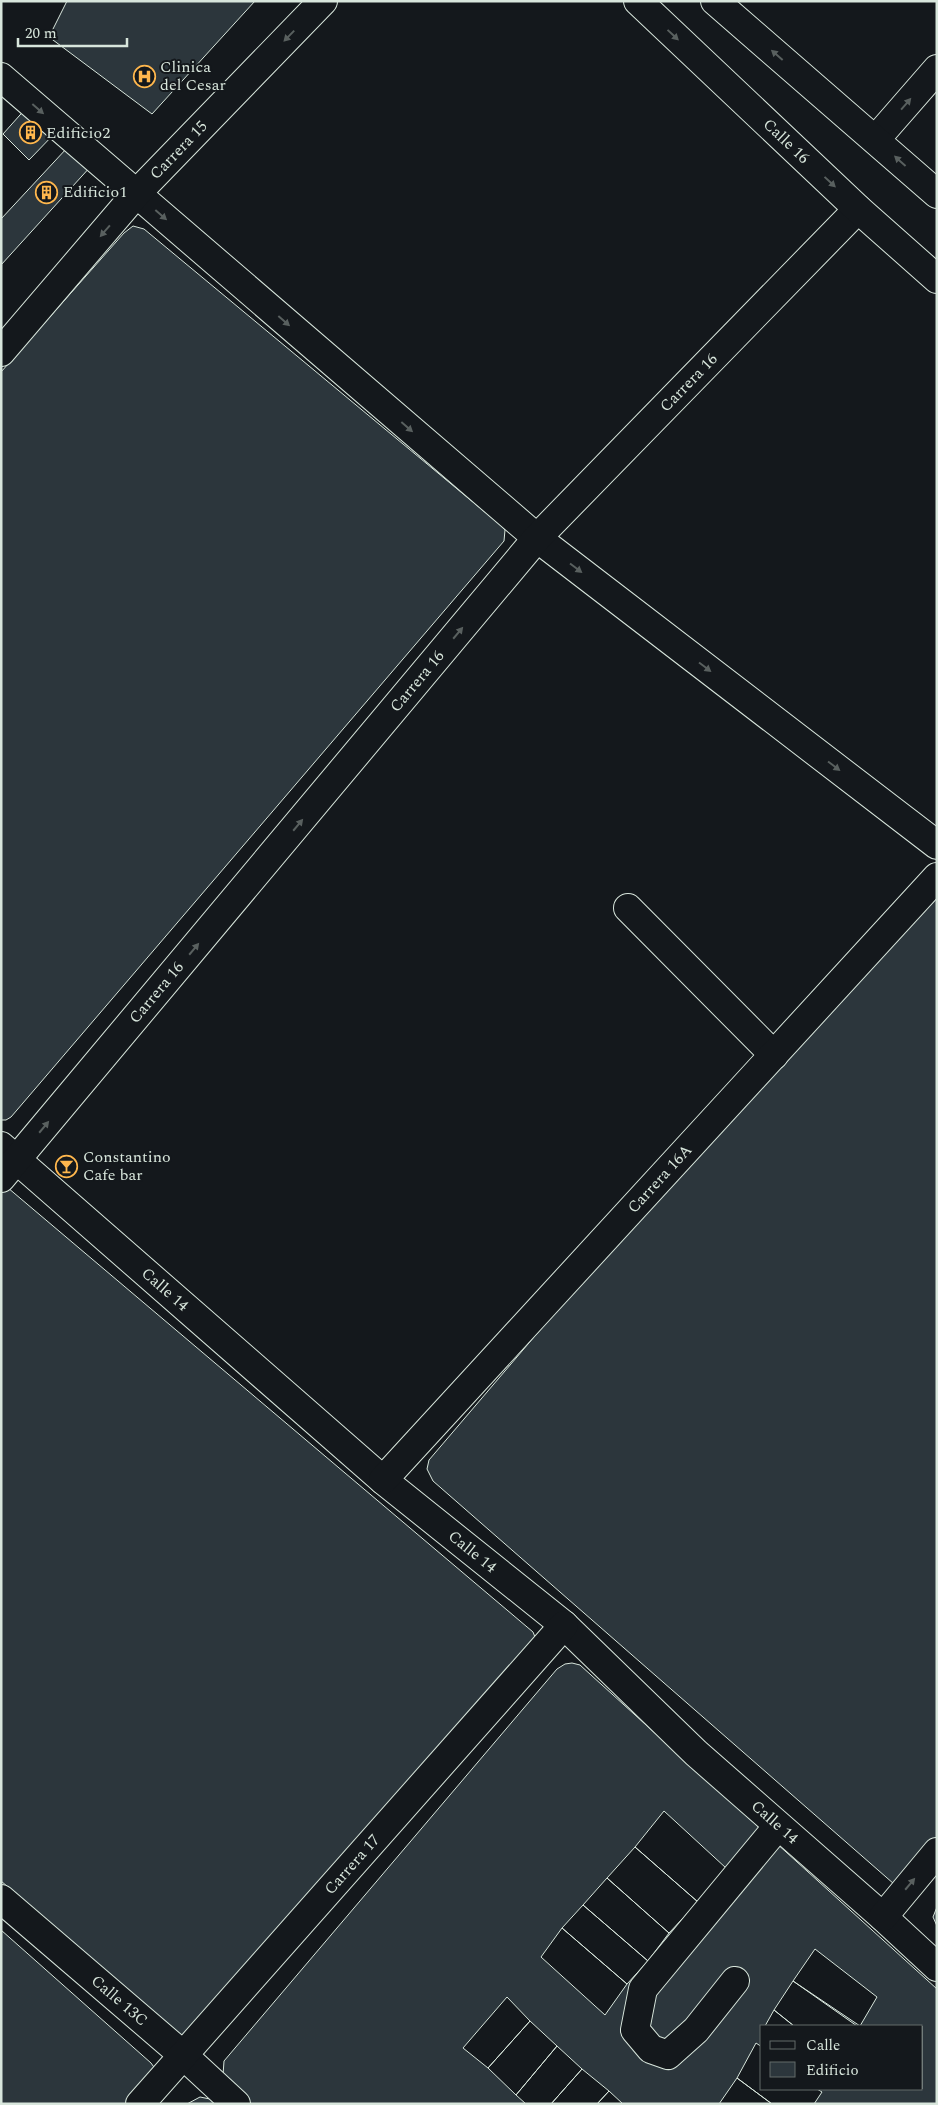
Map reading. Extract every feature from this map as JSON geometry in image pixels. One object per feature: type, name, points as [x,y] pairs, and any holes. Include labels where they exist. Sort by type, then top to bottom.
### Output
[{"type":"street","name":"Carrera 15","points":[[1,352],[136,194],[322,1]]},
{"type":"street","name":"Calle 16","points":[[638,1],[858,209],[937,279]]},
{"type":"street","points":[[715,1],[937,194]]},
{"type":"street","points":[[876,139],[937,69]]},
{"type":"street","points":[[1,77],[537,538],[937,845]]},
{"type":"street","name":"Carrera 16","points":[[7,1161],[537,538],[858,209]]},
{"type":"street","name":"Carrera 16A","points":[[383,1480],[937,877]]},
{"type":"street","points":[[628,908],[774,1055]]},
{"type":"street","name":"Calle 14","points":[[7,1161],[383,1480],[564,1625],[696,1753],[937,1967]]},
{"type":"street","name":"Carrera 17","points":[[140,2104],[564,1625]]},
{"type":"street","points":[[735,1981],[696,2030],[668,2055],[651,2049],[635,2030],[643,1989],[778,1826]]},
{"type":"street","points":[[882,1917],[937,1852]]},
{"type":"street","name":"Calle 13C","points":[[1,1899],[183,2055],[236,2104]]},
{"type":"building","name":"Clinica del Cesar","points":[[67,1],[255,1],[152,114],[49,37]]},
{"type":"building","name":"Edificio2","points":[[28,106],[56,132],[29,160],[3,134]]},
{"type":"building","name":"Edificio1","points":[[67,148],[92,165],[1,265],[1,219]]},
{"type":"building","points":[[133,226],[144,229],[497,522],[505,530],[504,541],[11,1117],[1,1120],[1,372],[124,233]]},
{"type":"building","points":[[937,895],[937,1845],[894,1884],[433,1481],[427,1469],[429,1460],[890,920]]},
{"type":"building","points":[[1,1182],[533,1632],[535,1637],[535,1642],[185,2037],[1,1881]]},
{"type":"building","points":[[565,1664],[580,1665],[937,1989],[937,2104],[252,2104],[226,2080],[223,2075],[224,2061],[557,1669]]},
{"type":"building","points":[[664,1811],[726,1868],[698,1902],[635,1847]]},
{"type":"building","points":[[635,1847],[698,1902],[669,1933],[607,1878]]},
{"type":"building","points":[[607,1878],[669,1933],[648,1961],[583,1905]]},
{"type":"building","points":[[583,1905],[648,1961],[627,1984],[562,1928]]},
{"type":"building","points":[[937,1907],[937,1926],[933,1917]]},
{"type":"building","points":[[562,1928],[627,1984],[605,2015],[541,1957]]},
{"type":"building","points":[[1,1930],[151,2063],[156,2070],[135,2104],[1,2104]]},
{"type":"building","points":[[815,1949],[877,1997],[861,2025],[859,2025],[793,1981]]},
{"type":"building","points":[[793,1981],[856,2025],[793,2025],[774,2010]]},
{"type":"building","points":[[507,1997],[530,2021],[488,2068],[463,2048]]},
{"type":"building","points":[[774,2010],[793,2025],[766,2025]]},
{"type":"building","points":[[530,2021],[557,2046],[516,2095],[488,2068]]},
{"type":"building","points":[[756,2043],[760,2046],[760,2090],[819,2090],[822,2092],[814,2104],[772,2104],[737,2078]]},
{"type":"building","points":[[557,2046],[582,2069],[551,2104],[526,2104],[516,2095]]},
{"type":"building","points":[[582,2069],[609,2091],[597,2104],[551,2104]]},
{"type":"building","points":[[737,2078],[772,2104],[719,2104]]},
{"type":"building","points":[[609,2091],[623,2104],[597,2104]]},
{"type":"building","points":[[200,2097],[210,2099],[220,2104],[187,2104]]},
{"type":"place","name":"Clinica del Cesar","points":[[144,76]]},
{"type":"place","name":"Edificio2","points":[[30,133]]},
{"type":"place","name":"Edificio1","points":[[47,192]]},
{"type":"place","name":"Constantino Cafe bar","points":[[67,1166]]}]
